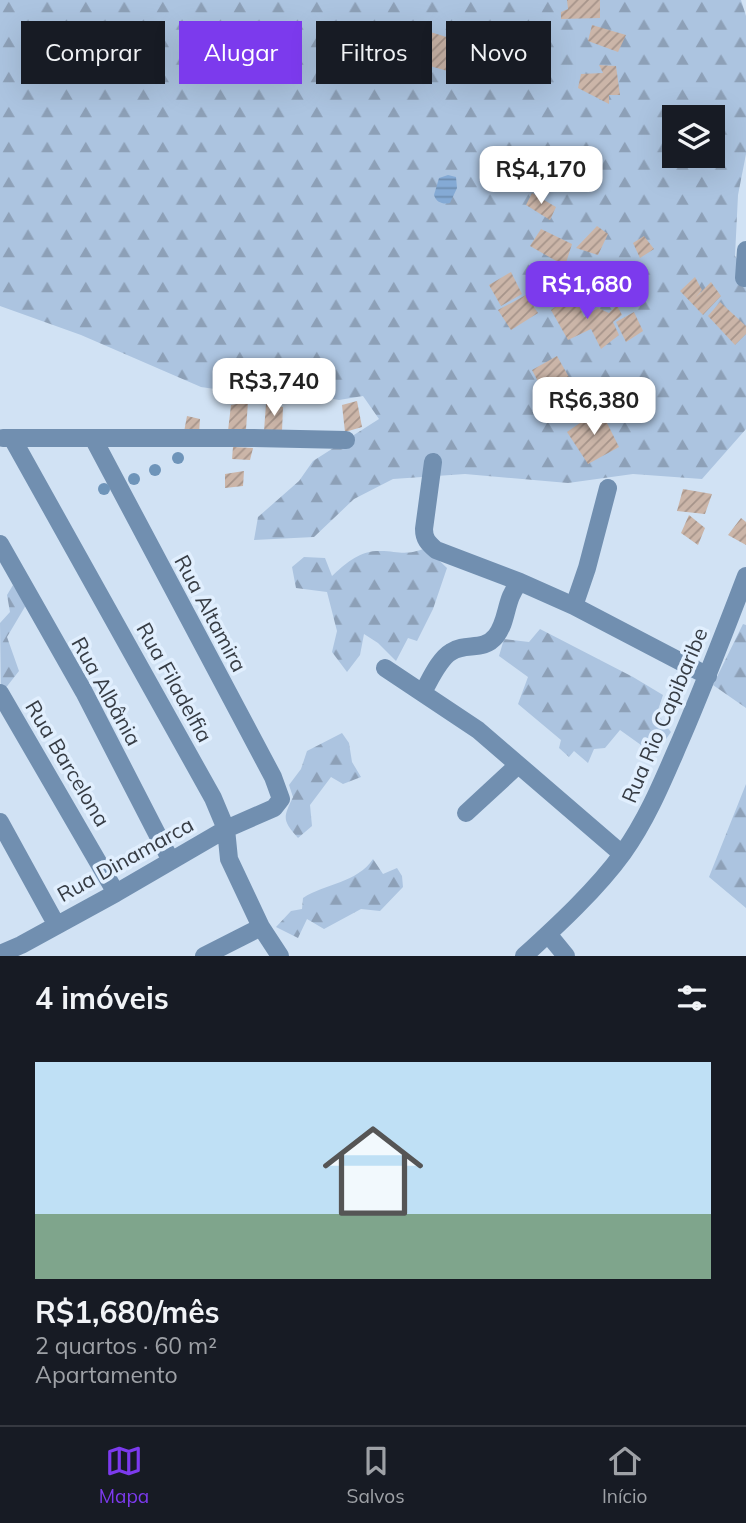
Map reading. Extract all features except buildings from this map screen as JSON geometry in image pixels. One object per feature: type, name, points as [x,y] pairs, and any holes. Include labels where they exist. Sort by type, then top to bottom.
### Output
[{"type":"street","points":[[745,279],[746,250]]},
{"type":"street","points":[[6,438],[346,440]]},
{"type":"street","name":"Rua Filadelfia","points":[[6,438],[191,755],[226,828],[229,859],[261,928],[279,956]]},
{"type":"street","name":"Rua Altamira","points":[[93,438],[273,776],[281,799],[274,808]]},
{"type":"street","points":[[433,462],[424,537],[436,550],[574,606],[708,676]]},
{"type":"street","points":[[574,606],[608,488]]},
{"type":"street","name":"Rua Albânia","points":[[0,544],[84,692],[171,861]]},
{"type":"street","name":"Rua Rio Capibaribe","points":[[524,956],[622,854],[657,795],[708,676],[746,576]]},
{"type":"street","points":[[423,692],[451,652],[481,647],[495,638],[504,619],[508,599],[520,582]]},
{"type":"street","points":[[385,668],[478,730],[622,854]]},
{"type":"street","name":"Rua Barcelona","points":[[0,693],[116,893]]},
{"type":"street","points":[[466,813],[518,765]]},
{"type":"street","name":"Rua Dinamarca","points":[[0,953],[21,945],[116,893],[226,828],[274,808]]},
{"type":"street","points":[[0,822],[56,924]]},
{"type":"street","points":[[204,956],[261,928]]},
{"type":"street","points":[[548,934],[566,956]]},
{"type":"green space","points":[[0,0],[741,0],[746,16],[746,154],[738,195],[735,256],[746,272],[746,429],[702,479],[633,474],[568,483],[465,474],[393,479],[354,499],[314,537],[254,540],[258,517],[299,481],[313,461],[379,419],[363,396],[339,400],[290,391],[242,393],[201,387],[81,335],[0,306]]},
{"type":"green space","points":[[426,548],[447,568],[433,609],[417,641],[408,638],[396,661],[378,643],[364,634],[360,655],[347,672],[332,652],[337,631],[327,592],[296,588],[292,567],[304,557],[325,558],[332,576],[352,560],[369,552],[406,553]]},
{"type":"green space","points":[[13,585],[26,605],[7,637],[19,671],[1,694],[0,623],[10,612],[7,595]]},
{"type":"green space","points":[[743,624],[746,625],[746,708],[713,685]]},
{"type":"green space","points":[[540,629],[663,695],[658,710],[662,721],[671,732],[655,755],[620,730],[605,748],[594,749],[588,763],[574,751],[569,757],[559,748],[561,740],[518,704],[528,677],[499,656],[504,639],[529,642]]},
{"type":"green space","points":[[342,733],[349,743],[352,762],[361,777],[343,784],[331,777],[310,805],[312,826],[298,838],[286,819],[293,797],[289,785],[301,769],[307,751]]},
{"type":"green space","points":[[746,784],[746,908],[709,877]]},
{"type":"green space","points":[[373,859],[383,874],[397,868],[402,876],[403,887],[380,911],[361,909],[324,929],[307,919],[298,938],[276,927],[291,911],[302,909],[303,898],[359,873]]},
{"type":"shaded area","points":[[448,175],[456,177],[457,188],[450,203],[445,204],[438,201],[434,195],[439,178]]}]
